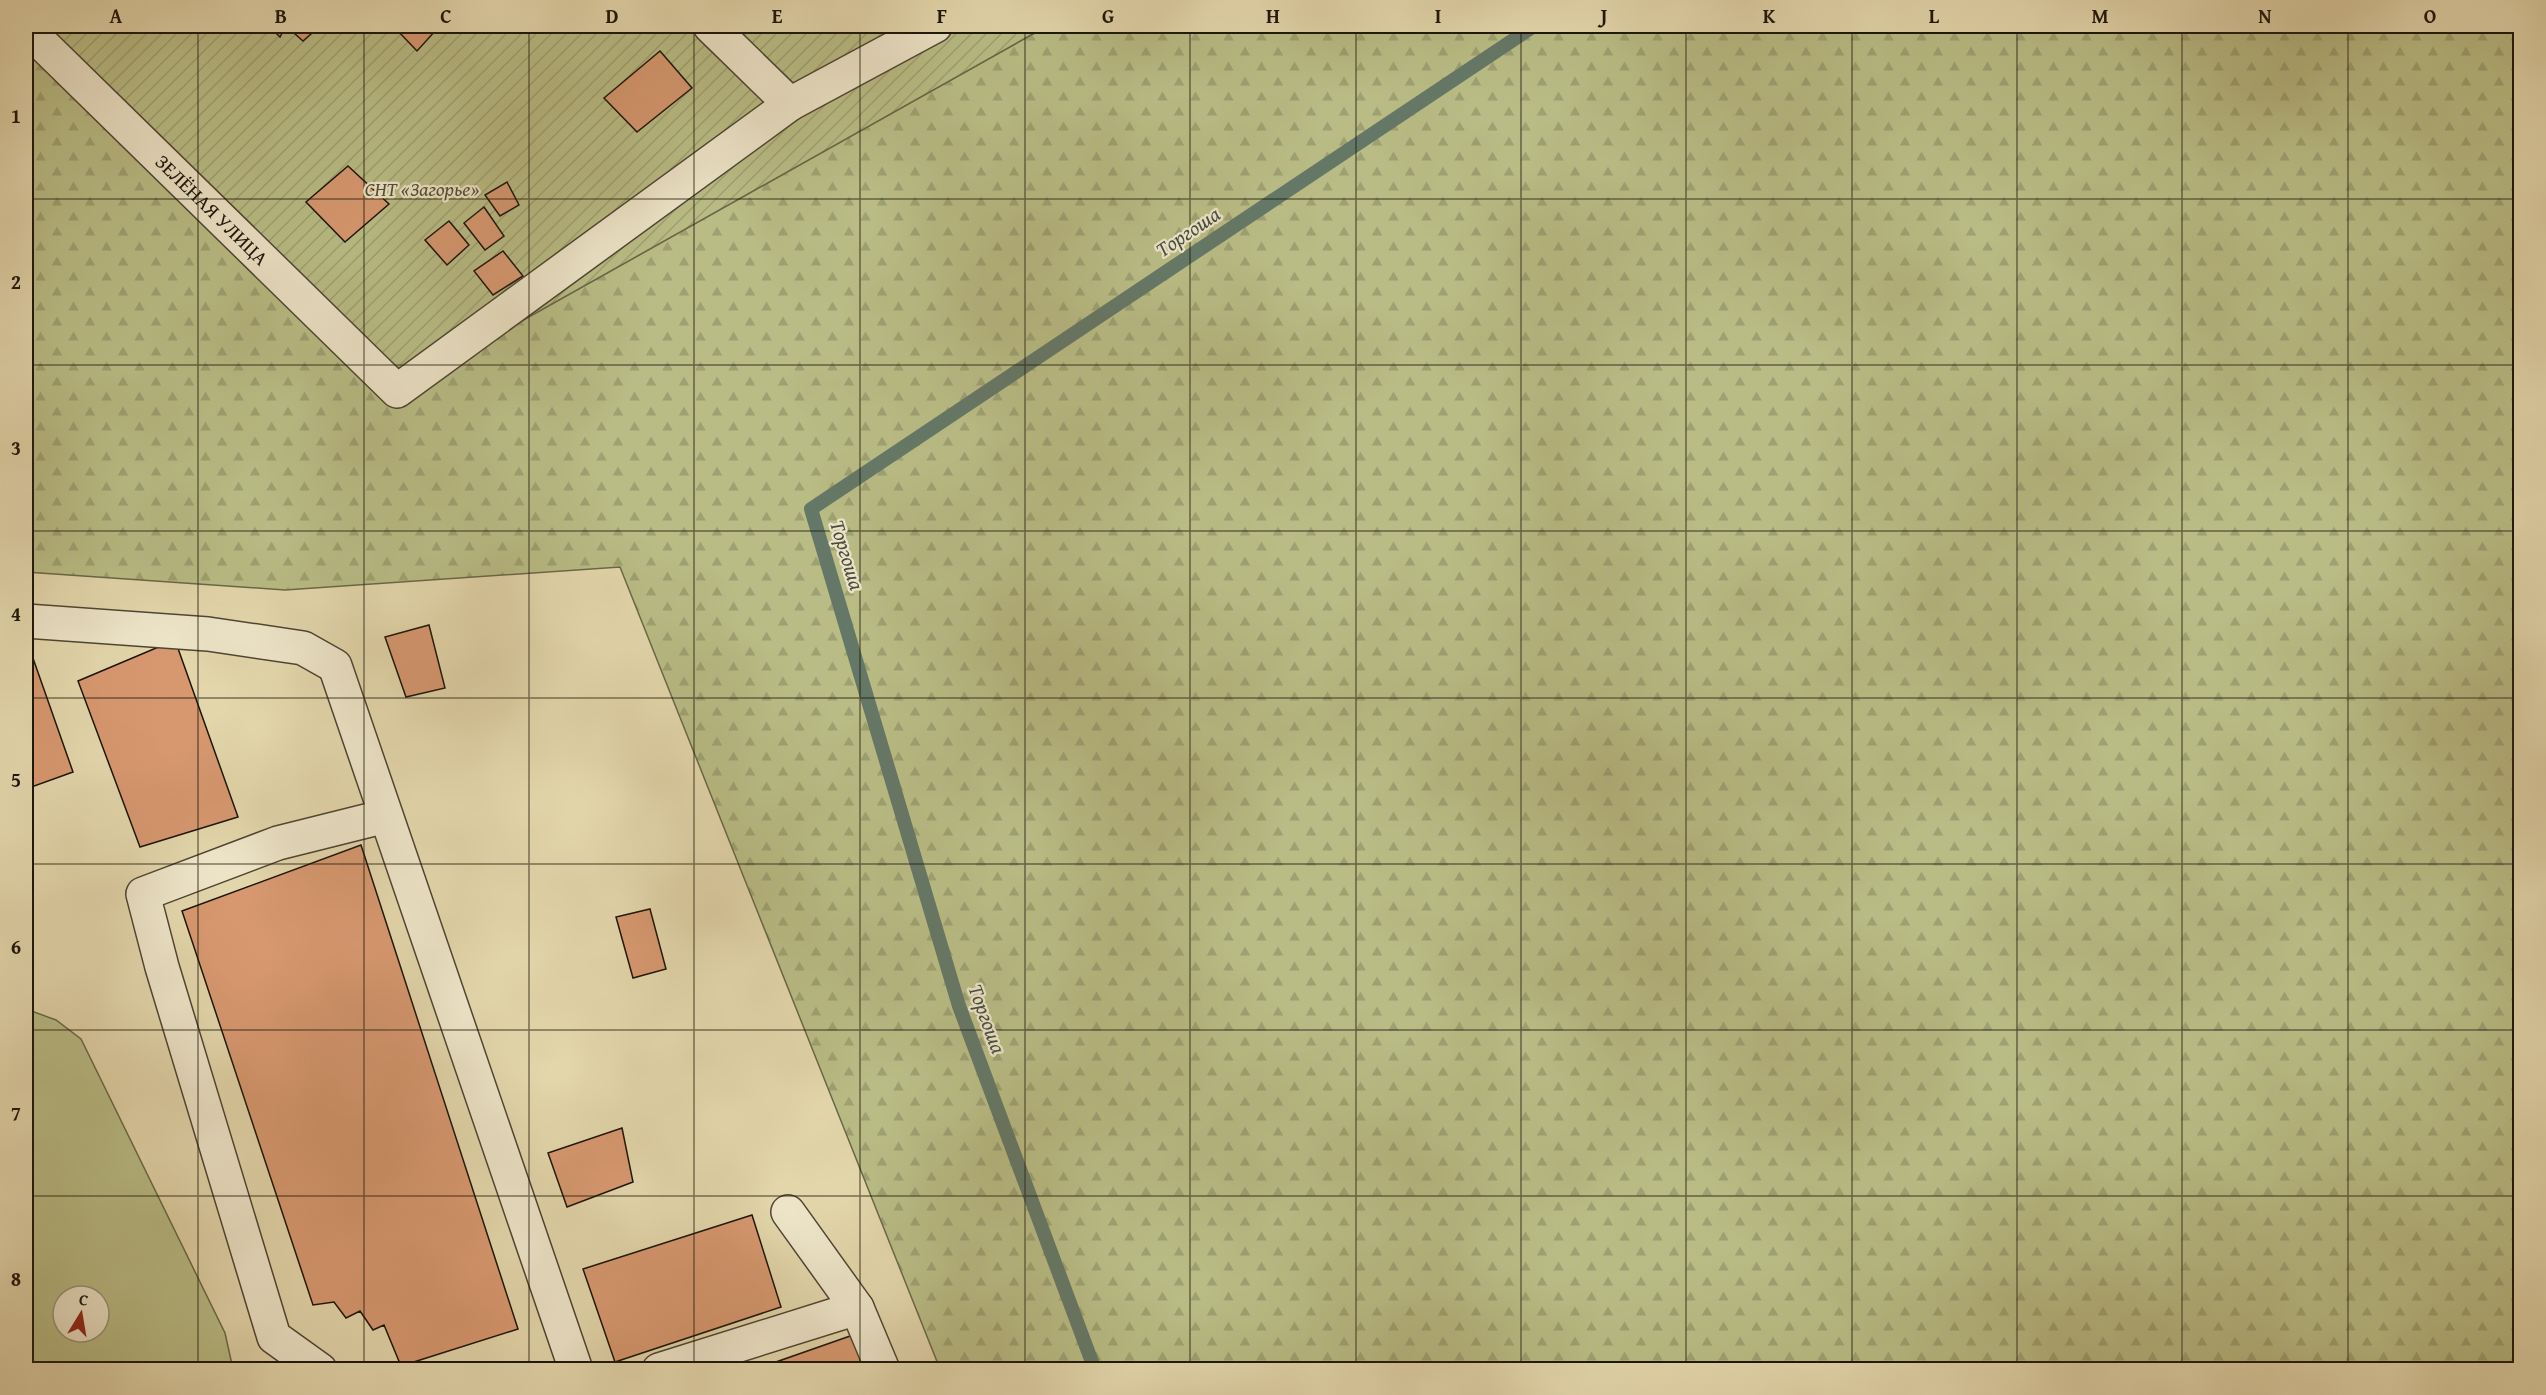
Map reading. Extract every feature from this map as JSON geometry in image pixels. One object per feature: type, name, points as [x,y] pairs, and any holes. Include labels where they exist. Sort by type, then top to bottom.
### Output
[{"type":"street","points":[[710,26],[790,104],[935,26]]},
{"type":"street","name":"ЗЕЛЁНАЯ УЛИЦА","points":[[26,28],[397,391],[790,104]]},
{"type":"street","points":[[26,621],[208,634],[303,648],[335,666],[576,1370]]},
{"type":"street","points":[[320,1370],[274,1337],[162,967],[143,894],[278,843],[386,816]]},
{"type":"street","points":[[788,1212],[857,1308],[883,1370]]},
{"type":"street","points":[[659,1370],[857,1308]]},
{"type":"green space","name":"СНТ «Загорье»","points":[[26,26],[1047,26],[397,391]]},
{"type":"green space","points":[[1047,26],[2520,26],[2520,1369],[940,1369],[620,567],[285,590],[26,572],[26,47],[397,391]]},
{"type":"green space","points":[[26,1009],[56,1020],[81,1039],[225,1333],[233,1369],[26,1369]]},
{"type":"building","points":[[269,26],[286,26],[280,37]]},
{"type":"building","points":[[286,26],[320,26],[303,41]]},
{"type":"building","points":[[399,26],[432,26],[436,30],[417,51],[396,29]]},
{"type":"building","points":[[552,26],[567,26],[559,33]]},
{"type":"building","points":[[660,51],[692,88],[637,132],[604,98]]},
{"type":"building","points":[[348,166],[389,204],[345,242],[306,202]]},
{"type":"building","points":[[507,182],[519,205],[500,216],[485,195]]},
{"type":"building","points":[[484,207],[504,236],[485,250],[464,223]]},
{"type":"building","points":[[449,221],[469,245],[447,265],[425,240]]},
{"type":"building","points":[[503,251],[523,276],[493,295],[474,271]]},
{"type":"building","points":[[429,625],[445,688],[406,697],[385,637]]},
{"type":"building","points":[[175,640],[238,817],[140,847],[78,681]]},
{"type":"building","points":[[28,644],[73,772],[26,789],[26,645]]},
{"type":"building","points":[[361,845],[518,1329],[401,1366],[384,1325],[373,1330],[360,1311],[346,1318],[334,1302],[313,1305],[182,911]]},
{"type":"building","points":[[650,909],[666,969],[633,978],[616,917]]},
{"type":"building","points":[[622,1128],[633,1182],[567,1207],[548,1153]]},
{"type":"building","points":[[752,1215],[781,1307],[615,1362],[583,1269]]},
{"type":"building","points":[[853,1335],[868,1370],[753,1370]]},
{"type":"waterway","name":"Торгоша","points":[[1095,1370],[959,1006],[811,509],[1534,26]]}]
